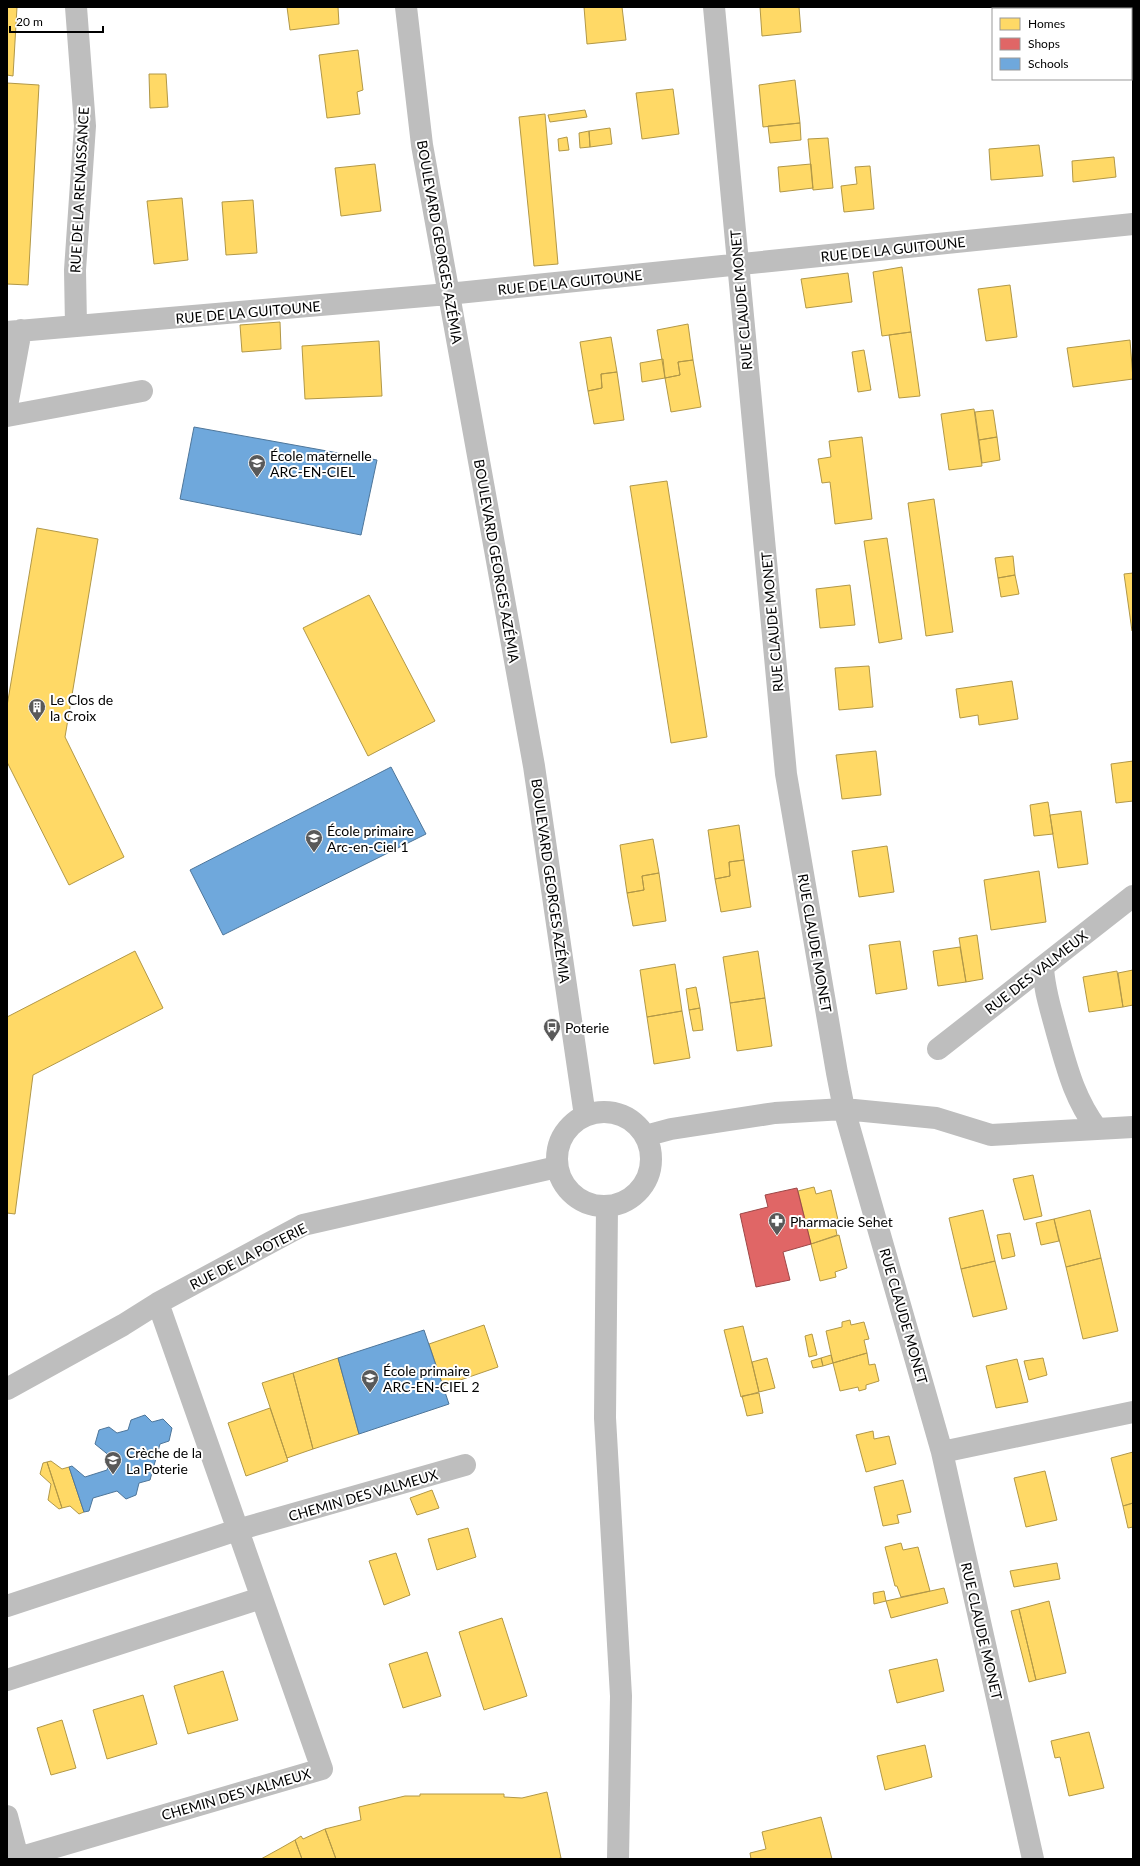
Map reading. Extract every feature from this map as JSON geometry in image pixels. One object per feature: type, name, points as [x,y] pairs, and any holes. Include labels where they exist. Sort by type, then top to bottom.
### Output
[{"type":"street","name":"RUE DE LA RENAISSANCE","points":[[76,7],[85,126],[75,270],[76,326]]},
{"type":"street","name":"BOULEVARD GEORGES AZÉMIA","points":[[406,7],[422,144],[534,766],[585,1116]]},
{"type":"street","name":"RUE CLAUDE MONET","points":[[714,7],[786,774],[844,1109],[942,1452],[1033,1859]]},
{"type":"street","name":"RUE DE LA GUITOUNE","points":[[14,331],[448,294],[1133,224]]},
{"type":"street","points":[[7,406],[14,331]]},
{"type":"street","points":[[7,416],[142,391]]},
{"type":"street","name":"RUE DES VALMEUX","points":[[938,1049],[1133,896]]},
{"type":"street","points":[[1043,966],[1044,986],[1070,1082],[1085,1113],[1096,1129]]},
{"type":"street","points":[[645,1136],[671,1128],[775,1113],[844,1109],[936,1118],[991,1135],[1133,1127]]},
{"type":"street","points":[[607,1112],[619,1114],[629,1119],[645,1136],[651,1158],[650,1170],[645,1182],[638,1192],[628,1200],[613,1206],[597,1206],[582,1202],[567,1190],[561,1179],[557,1155],[560,1142],[566,1131],[575,1122],[585,1116],[607,1112]]},
{"type":"street","name":"RUE DE LA POTERIE","points":[[7,1389],[124,1325],[158,1303],[303,1225],[558,1167]]},
{"type":"street","points":[[607,1206],[605,1418],[621,1696],[618,1859]]},
{"type":"street","name":"CHEMIN DES VALMEUX","points":[[7,1816],[18,1858],[322,1769],[158,1303]]},
{"type":"street","points":[[942,1452],[1133,1412]]},
{"type":"street","name":"CHEMIN DES VALMEUX","points":[[7,1606],[237,1530],[465,1465]]},
{"type":"street","points":[[7,1680],[261,1598]]},
{"type":"building: Homes","points":[[7,7],[17,7],[13,76],[7,75]]},
{"type":"building: Homes","points":[[287,7],[338,7],[339,24],[290,30]]},
{"type":"building: Homes","points":[[584,7],[622,7],[626,40],[587,44]]},
{"type":"building: Homes","points":[[760,7],[799,7],[801,32],[762,36]]},
{"type":"building: Homes","points":[[358,50],[363,90],[357,92],[360,114],[327,118],[319,55]]},
{"type":"building: Homes","points":[[149,74],[166,74],[168,107],[150,108]]},
{"type":"building: Homes","points":[[795,80],[800,123],[763,127],[759,85]]},
{"type":"building: Homes","points":[[7,83],[39,85],[28,285],[7,284]]},
{"type":"building: Homes","points":[[673,89],[679,134],[642,139],[636,93]]},
{"type":"building: Homes","points":[[585,110],[587,117],[550,122],[548,115]]},
{"type":"building: Homes","points":[[545,114],[558,264],[534,266],[519,117]]},
{"type":"building: Homes","points":[[800,123],[801,140],[770,143],[768,126]]},
{"type":"building: Homes","points":[[610,128],[612,144],[590,147],[589,131]]},
{"type":"building: Homes","points":[[589,131],[590,147],[580,148],[579,133]]},
{"type":"building: Homes","points":[[567,137],[569,150],[559,151],[558,139]]},
{"type":"building: Homes","points":[[828,138],[833,188],[813,190],[808,139]]},
{"type":"building: Homes","points":[[1039,145],[1043,176],[991,180],[989,149]]},
{"type":"building: Homes","points":[[1114,157],[1116,177],[1073,182],[1072,161]]},
{"type":"building: Homes","points":[[375,164],[381,211],[341,216],[335,168]]},
{"type":"building: Homes","points":[[811,164],[813,188],[780,192],[778,167]]},
{"type":"building: Homes","points":[[870,166],[874,209],[844,212],[841,186],[857,184],[855,167]]},
{"type":"building: Homes","points":[[182,198],[188,260],[154,264],[147,201]]},
{"type":"building: Homes","points":[[253,200],[257,253],[226,255],[222,202]]},
{"type":"building: Homes","points":[[902,267],[911,332],[882,336],[873,272]]},
{"type":"building: Homes","points":[[848,273],[852,302],[806,308],[801,279]]},
{"type":"building: Homes","points":[[1010,285],[1017,337],[986,341],[978,289]]},
{"type":"building: Homes","points":[[280,322],[281,349],[242,352],[240,325]]},
{"type":"building: Homes","points":[[688,324],[693,360],[678,362],[680,375],[665,378],[657,330]]},
{"type":"building: Homes","points":[[911,332],[920,396],[899,398],[889,335]]},
{"type":"building: Homes","points":[[611,337],[617,372],[601,374],[602,388],[588,391],[580,342]]},
{"type":"building: Homes","points":[[1130,340],[1133,379],[1073,387],[1067,348]]},
{"type":"building: Homes","points":[[379,341],[382,396],[305,399],[302,346]]},
{"type":"building: Homes","points":[[864,350],[871,390],[858,392],[852,352]]},
{"type":"building: Homes","points":[[663,359],[665,378],[642,382],[640,363]]},
{"type":"building: Homes","points":[[693,360],[701,407],[671,412],[665,378],[680,375],[678,362]]},
{"type":"building: Homes","points":[[617,372],[624,420],[594,424],[588,391],[602,388],[601,374]]},
{"type":"building: Homes","points":[[974,409],[982,466],[949,470],[941,414]]},
{"type":"building: Homes","points":[[993,410],[997,437],[979,440],[975,412]]},
{"type":"building: Homes","points":[[862,437],[872,519],[835,524],[830,482],[822,483],[818,459],[831,457],[829,441]]},
{"type":"building: Homes","points":[[997,437],[1000,460],[982,463],[979,440]]},
{"type":"building: Homes","points":[[667,481],[707,737],[671,743],[630,486]]},
{"type":"building: Homes","points":[[934,499],[953,632],[926,636],[908,503]]},
{"type":"building: Homes","name":"Le Clos de la Croix","points":[[37,528],[98,539],[65,737],[124,857],[69,885],[7,762],[7,706]]},
{"type":"building: Homes","points":[[887,538],[902,639],[879,643],[864,541]]},
{"type":"building: Homes","points":[[1013,556],[1015,575],[998,578],[995,558]]},
{"type":"building: Homes","points":[[1133,573],[1133,631],[1132,631],[1124,574]]},
{"type":"building: Homes","points":[[1015,575],[1019,594],[1001,597],[998,578]]},
{"type":"building: Homes","points":[[850,585],[855,625],[820,628],[816,589]]},
{"type":"building: Homes","points":[[369,595],[435,721],[368,756],[303,628]]},
{"type":"building: Homes","points":[[869,666],[873,707],[839,710],[835,668]]},
{"type":"building: Homes","points":[[1012,681],[1018,719],[979,725],[978,715],[960,718],[956,689]]},
{"type":"building: Homes","points":[[876,751],[881,795],[842,799],[836,755]]},
{"type":"building: Homes","points":[[1133,761],[1133,801],[1116,803],[1111,764]]},
{"type":"building: Homes","points":[[1048,802],[1053,834],[1034,836],[1030,805]]},
{"type":"building: Homes","points":[[1081,811],[1088,864],[1058,868],[1050,815]]},
{"type":"building: Homes","points":[[739,825],[744,860],[729,862],[730,876],[715,879],[708,830]]},
{"type":"building: Homes","points":[[653,839],[659,873],[642,876],[644,890],[627,893],[620,845]]},
{"type":"building: Homes","points":[[887,846],[894,892],[859,897],[852,851]]},
{"type":"building: Homes","points":[[744,860],[751,907],[721,912],[715,879],[730,876],[729,862]]},
{"type":"building: Homes","points":[[1039,871],[1046,922],[991,930],[984,880]]},
{"type":"building: Homes","points":[[659,873],[666,921],[633,926],[627,893],[644,890],[642,876]]},
{"type":"building: Homes","points":[[977,935],[983,979],[966,982],[959,938]]},
{"type":"building: Homes","points":[[900,941],[907,989],[876,994],[869,945]]},
{"type":"building: Homes","points":[[960,947],[966,982],[938,986],[933,951]]},
{"type":"building: Homes","points":[[135,951],[163,1008],[33,1075],[15,1214],[7,1213],[7,1017]]},
{"type":"building: Homes","points":[[758,951],[765,998],[730,1003],[723,957]]},
{"type":"building: Homes","points":[[675,964],[682,1011],[647,1017],[640,970]]},
{"type":"building: Homes","points":[[1133,970],[1133,1005],[1123,1007],[1118,973]]},
{"type":"building: Homes","points":[[1117,971],[1123,1007],[1089,1012],[1083,977]]},
{"type":"building: Homes","points":[[696,987],[700,1008],[689,1010],[686,989]]},
{"type":"building: Homes","points":[[765,998],[772,1046],[737,1051],[730,1003]]},
{"type":"building: Homes","points":[[700,1008],[703,1030],[693,1031],[689,1010]]},
{"type":"building: Homes","points":[[682,1011],[690,1058],[654,1064],[647,1017]]},
{"type":"building: Homes","points":[[1033,1175],[1042,1216],[1024,1220],[1013,1179]]},
{"type":"building: Homes","points":[[814,1187],[816,1194],[831,1190],[839,1224],[835,1225],[837,1235],[811,1244],[798,1191]]},
{"type":"building: Homes","points":[[983,1210],[995,1261],[961,1269],[949,1218]]},
{"type":"building: Homes","points":[[1090,1210],[1101,1258],[1066,1267],[1054,1219]]},
{"type":"building: Homes","points":[[1054,1219],[1059,1241],[1041,1245],[1036,1223]]},
{"type":"building: Homes","points":[[1010,1233],[1015,1256],[1002,1259],[997,1235]]},
{"type":"building: Homes","points":[[839,1235],[847,1268],[835,1272],[836,1277],[820,1281],[811,1244]]},
{"type":"building: Homes","points":[[1101,1258],[1118,1331],[1083,1339],[1066,1267]]},
{"type":"building: Homes","points":[[995,1261],[1007,1309],[973,1317],[961,1269]]},
{"type":"building: Homes","points":[[850,1320],[851,1325],[864,1322],[869,1339],[864,1340],[867,1353],[833,1363],[826,1331],[842,1327],[842,1322]]},
{"type":"building: Homes","points":[[484,1325],[498,1367],[443,1386],[429,1344]]},
{"type":"building: Homes","points":[[743,1326],[759,1392],[741,1397],[724,1330]]},
{"type":"building: Homes","points":[[812,1334],[817,1355],[809,1357],[805,1336]]},
{"type":"building: Homes","points":[[867,1353],[869,1365],[875,1364],[879,1381],[866,1385],[866,1389],[859,1391],[858,1387],[840,1391],[833,1363]]},
{"type":"building: Homes","points":[[831,1355],[833,1363],[823,1366],[821,1358]]},
{"type":"building: Homes","points":[[338,1358],[359,1434],[313,1449],[293,1373]]},
{"type":"building: Homes","points":[[767,1358],[775,1388],[759,1392],[752,1362]]},
{"type":"building: Homes","points":[[821,1358],[823,1366],[813,1368],[811,1361]]},
{"type":"building: Homes","points":[[1043,1358],[1047,1375],[1029,1380],[1024,1361]]},
{"type":"building: Homes","points":[[1017,1359],[1028,1402],[996,1408],[986,1366]]},
{"type":"building: Homes","points":[[293,1373],[313,1449],[287,1458],[262,1383]]},
{"type":"building: Homes","points":[[759,1393],[763,1413],[747,1416],[742,1396]]},
{"type":"building: Homes","points":[[270,1408],[288,1461],[246,1476],[228,1423]]},
{"type":"building: Homes","points":[[873,1431],[874,1439],[889,1436],[896,1464],[866,1472],[856,1435]]},
{"type":"building: Homes","points":[[1133,1452],[1133,1503],[1123,1506],[1111,1458]]},
{"type":"building: Homes","points":[[51,1461],[62,1469],[69,1467],[84,1512],[79,1514],[70,1506],[62,1508],[47,1462]]},
{"type":"building: Homes","points":[[47,1462],[62,1508],[59,1509],[48,1500],[51,1484],[40,1474],[43,1463]]},
{"type":"building: Homes","points":[[1045,1471],[1057,1520],[1026,1527],[1014,1478]]},
{"type":"building: Homes","points":[[903,1480],[911,1512],[897,1515],[899,1523],[883,1526],[874,1487]]},
{"type":"building: Homes","points":[[432,1490],[439,1508],[417,1515],[410,1498]]},
{"type":"building: Homes","points":[[1133,1503],[1133,1527],[1128,1528],[1123,1506]]},
{"type":"building: Homes","points":[[468,1528],[476,1557],[437,1570],[428,1539]]},
{"type":"building: Homes","points":[[901,1543],[903,1550],[918,1547],[930,1591],[901,1597],[897,1586],[895,1586],[885,1547]]},
{"type":"building: Homes","points":[[396,1553],[410,1595],[384,1605],[369,1561]]},
{"type":"building: Homes","points":[[1057,1563],[1060,1579],[1014,1587],[1010,1571]]},
{"type":"building: Homes","points":[[944,1588],[948,1603],[891,1618],[886,1601]]},
{"type":"building: Homes","points":[[884,1591],[886,1601],[874,1604],[873,1593]]},
{"type":"building: Homes","points":[[1049,1601],[1066,1673],[1036,1680],[1019,1609]]},
{"type":"building: Homes","points":[[1019,1609],[1036,1680],[1029,1682],[1011,1611]]},
{"type":"building: Homes","points":[[502,1618],[527,1696],[484,1710],[459,1632]]},
{"type":"building: Homes","points":[[427,1652],[441,1696],[403,1708],[389,1664]]},
{"type":"building: Homes","points":[[937,1659],[944,1691],[897,1703],[889,1670]]},
{"type":"building: Homes","points":[[223,1671],[238,1720],[188,1734],[174,1686]]},
{"type":"building: Homes","points":[[143,1695],[157,1744],[107,1759],[93,1710]]},
{"type":"building: Homes","points":[[62,1720],[76,1768],[51,1775],[37,1728]]},
{"type":"building: Homes","points":[[1089,1732],[1104,1788],[1069,1796],[1060,1757],[1055,1758],[1051,1741]]},
{"type":"building: Homes","points":[[925,1745],[932,1777],[885,1790],[877,1756]]},
{"type":"building: Homes","points":[[547,1792],[561,1858],[556,1859],[336,1859],[325,1829],[361,1820],[359,1807],[405,1796],[420,1796],[420,1794],[504,1794],[504,1797],[522,1798]]},
{"type":"building: Homes","points":[[821,1817],[832,1859],[751,1859],[750,1853],[766,1849],[762,1832]]},
{"type":"building: Homes","points":[[325,1829],[336,1859],[302,1859],[295,1840],[301,1836],[303,1839]]},
{"type":"building: Homes","points":[[295,1840],[302,1859],[261,1859],[281,1848]]},
{"type":"building: Shops","name":"Pharmacie Sehet","points":[[797,1188],[811,1244],[783,1252],[790,1280],[756,1287],[740,1214],[768,1207],[765,1195]]},
{"type":"building: Schools","points":[[194,427],[377,460],[361,535],[180,499]]},
{"type":"building: Schools","points":[[391,767],[426,834],[223,935],[190,870]]},
{"type":"building: Schools","points":[[424,1330],[449,1404],[359,1434],[338,1358]]},
{"type":"building: Schools","points":[[145,1415],[152,1422],[163,1419],[172,1428],[169,1441],[160,1444],[150,1480],[139,1483],[136,1495],[126,1499],[117,1491],[93,1498],[89,1511],[84,1512],[69,1467],[72,1466],[85,1477],[107,1470],[111,1457],[95,1444],[99,1430],[109,1427],[117,1433],[128,1430],[131,1420]]},
{"type":"place","name":"École maternelle ARC-EN-CIEL","points":[[257,478]]},
{"type":"place","name":"Le Clos de la Croix","points":[[37,722]]},
{"type":"place","name":"École primaire Arc-en-Ciel 1","points":[[314,853]]},
{"type":"place","name":"Poterie","points":[[552,1042]]},
{"type":"place","name":"Pharmacie Sehet","points":[[777,1236]]},
{"type":"place","name":"École primaire ARC-EN-CIEL 2","points":[[370,1393]]},
{"type":"place","name":"Crèche de la La Poterie","points":[[113,1475]]}]
